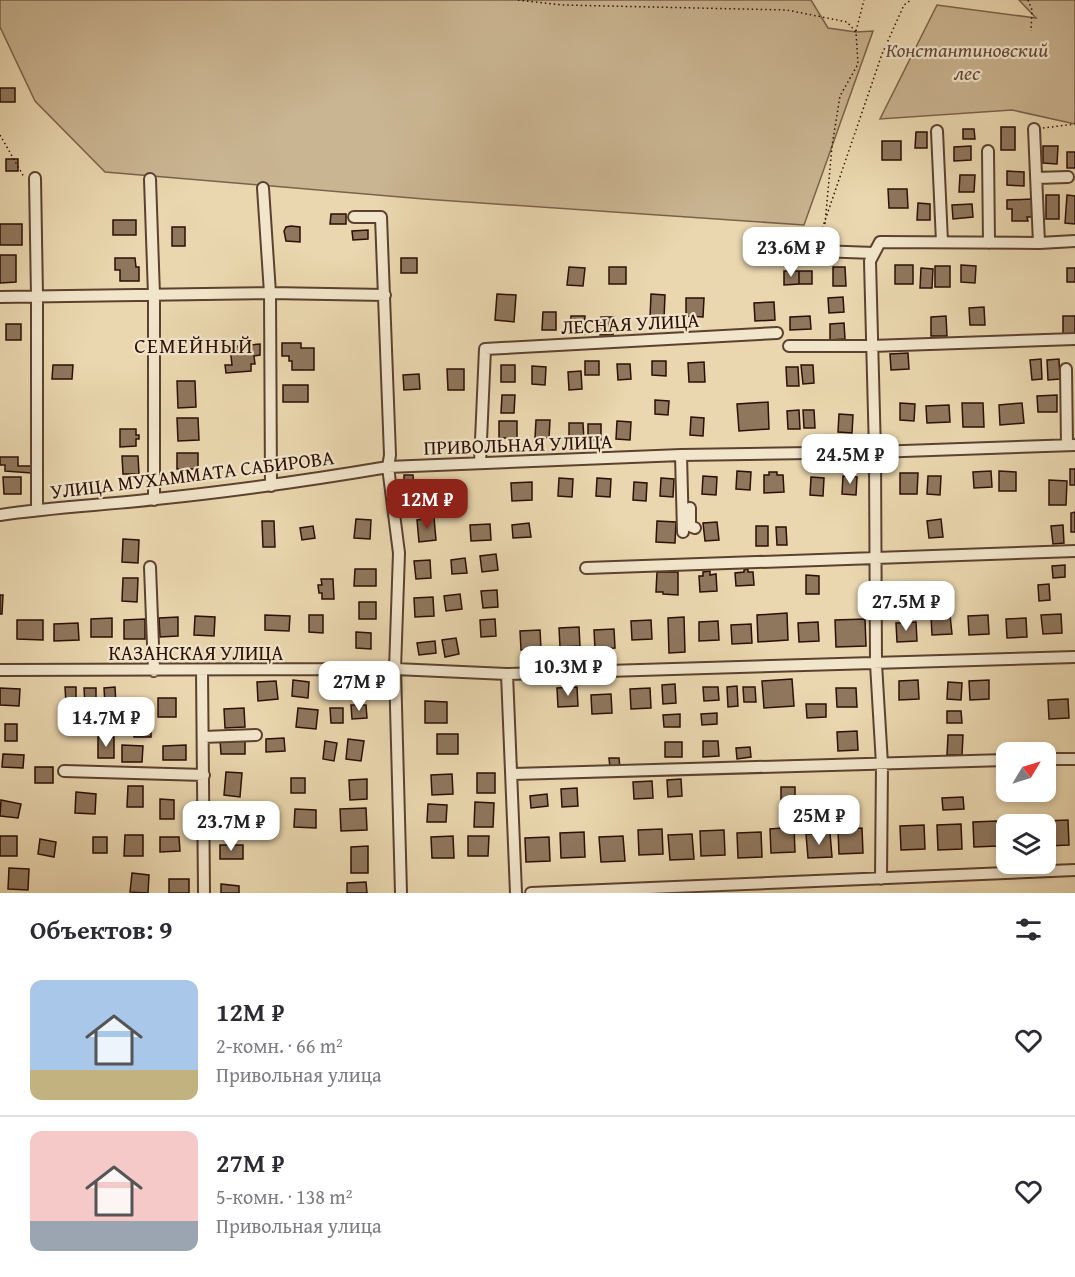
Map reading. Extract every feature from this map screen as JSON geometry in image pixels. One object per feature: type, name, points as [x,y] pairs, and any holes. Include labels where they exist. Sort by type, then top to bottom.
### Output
[{"type":"street","points":[[1034,129],[1039,243]]},
{"type":"street","points":[[937,131],[942,242]]},
{"type":"street","points":[[988,151],[989,243]]},
{"type":"street","points":[[1036,177],[1068,177]]},
{"type":"street","points":[[150,179],[154,295],[154,500]]},
{"type":"street","points":[[31,181],[37,296],[37,509]]},
{"type":"street","points":[[263,188],[270,293],[272,486]]},
{"type":"street","points":[[354,217],[381,217],[390,455],[388,467],[399,554],[395,669],[401,893]]},
{"type":"street","points":[[881,879],[882,764],[876,664],[875,452],[871,346],[872,257],[880,242],[1039,243],[1075,241]]},
{"type":"street","points":[[790,250],[872,257]]},
{"type":"street","points":[[0,297],[270,293],[385,296]]},
{"type":"street","name":"ЛЕСНАЯ УЛИЦА","points":[[480,463],[485,349],[777,333]]},
{"type":"street","points":[[789,346],[871,346],[1075,339]]},
{"type":"street","points":[[1066,369],[1071,445]]},
{"type":"street","name":"ПРИВОЛЬНАЯ УЛИЦА","points":[[388,467],[684,455],[875,452],[1071,445]]},
{"type":"street","points":[[684,455],[690,526],[696,528]]},
{"type":"street","points":[[683,532],[684,455]]},
{"type":"street","name":"УЛИЦА МУХАММАТА САБИРОВА","points":[[0,515],[37,509],[154,500],[272,486],[388,467]]},
{"type":"street","points":[[586,568],[1075,551]]},
{"type":"street","points":[[150,567],[154,671]]},
{"type":"street","name":"КАЗАНСКАЯ УЛИЦА","points":[[0,670],[395,669],[507,674],[1075,657]]},
{"type":"street","points":[[202,670],[204,893]]},
{"type":"street","points":[[507,674],[513,774],[516,893]]},
{"type":"street","points":[[203,737],[256,735]]},
{"type":"street","points":[[1056,759],[1075,759]]},
{"type":"street","points":[[513,774],[996,760]]},
{"type":"street","points":[[64,771],[204,775]]},
{"type":"street","points":[[531,893],[1075,870]]},
{"type":"path","points":[[518,0],[562,5],[787,10],[847,22],[856,32]]},
{"type":"path","points":[[825,224],[832,146],[840,96],[858,64],[856,32],[864,0]]},
{"type":"path","points":[[822,232],[882,54],[904,5],[911,0]]},
{"type":"path","points":[[1028,0],[1032,10],[1031,31]]},
{"type":"path","points":[[1034,129],[1075,124]]},
{"type":"path","points":[[0,135],[31,181]]},
{"type":"green space","points":[[0,0],[811,0],[828,28],[856,32],[873,31],[804,225],[424,199],[105,172],[35,101],[0,27]]},
{"type":"green space","name":"Константиновский лес","points":[[1019,0],[1075,0],[1075,124],[1012,110],[880,119],[937,5],[1036,18]]},
{"type":"building","points":[[0,88],[15,88],[15,102],[0,102]]},
{"type":"building","points":[[1001,127],[1015,127],[1015,150],[1001,150]]},
{"type":"building","points":[[963,129],[974,129],[975,139],[963,139]]},
{"type":"building","points":[[916,132],[927,132],[927,148],[915,148]]},
{"type":"building","points":[[882,141],[901,141],[901,160],[882,160]]},
{"type":"building","points":[[971,146],[971,160],[954,161],[954,147]]},
{"type":"building","points":[[1043,146],[1058,146],[1057,164],[1043,163]]},
{"type":"building","points":[[1067,152],[1075,152],[1075,168],[1067,168]]},
{"type":"building","points":[[6,159],[18,159],[18,171],[6,171]]},
{"type":"building","points":[[1007,171],[1024,172],[1024,186],[1007,185]]},
{"type":"building","points":[[960,175],[975,175],[974,192],[959,192]]},
{"type":"building","points":[[888,189],[907,189],[908,208],[889,208]]},
{"type":"building","points":[[1046,195],[1059,195],[1059,219],[1046,219]]},
{"type":"building","points":[[1067,195],[1075,196],[1075,224],[1065,223]]},
{"type":"building","points":[[1032,199],[1033,217],[1027,217],[1028,221],[1012,221],[1012,209],[1007,209],[1007,200]]},
{"type":"building","points":[[918,203],[930,204],[930,220],[917,220]]},
{"type":"building","points":[[972,204],[973,217],[953,219],[952,205]]},
{"type":"building","points":[[331,214],[346,214],[346,224],[330,224]]},
{"type":"building","points":[[113,220],[136,220],[136,235],[113,235]]},
{"type":"building","points":[[0,224],[22,224],[22,245],[0,245]]},
{"type":"building","points":[[172,227],[185,227],[185,246],[172,246]]},
{"type":"building","points":[[286,227],[300,227],[300,242],[286,241],[284,231]]},
{"type":"building","points":[[368,230],[368,239],[353,240],[352,231]]},
{"type":"building","points":[[0,255],[16,255],[16,282],[0,283]]},
{"type":"building","points":[[115,258],[135,258],[136,267],[139,267],[139,281],[120,281],[120,270],[115,270]]},
{"type":"building","points":[[401,258],[417,258],[417,273],[401,273]]},
{"type":"building","points":[[895,265],[913,265],[913,284],[895,284]]},
{"type":"building","points":[[961,265],[976,266],[975,283],[961,282]]},
{"type":"building","points":[[935,266],[950,266],[950,287],[935,287]]},
{"type":"building","points":[[569,267],[585,268],[583,286],[567,285]]},
{"type":"building","points":[[609,267],[626,267],[626,284],[609,284]]},
{"type":"building","points":[[833,267],[845,267],[846,286],[833,286]]},
{"type":"building","points":[[921,268],[933,269],[932,288],[920,288]]},
{"type":"building","points":[[1067,268],[1075,268],[1075,282],[1067,282]]},
{"type":"building","points":[[784,271],[799,271],[799,284],[784,285]]},
{"type":"building","points":[[799,271],[812,271],[812,284],[799,284]]},
{"type":"building","points":[[497,294],[516,295],[514,322],[495,320]]},
{"type":"building","points":[[651,294],[665,295],[664,319],[650,318]]},
{"type":"building","points":[[843,297],[844,312],[829,313],[828,298]]},
{"type":"building","points":[[686,298],[704,298],[703,317],[686,316]]},
{"type":"building","points":[[774,302],[775,320],[755,321],[754,303]]},
{"type":"building","points":[[984,307],[985,325],[970,325],[969,308]]},
{"type":"building","points":[[543,312],[556,312],[556,330],[542,330]]},
{"type":"building","points":[[571,316],[585,316],[584,334],[570,333]]},
{"type":"building","points":[[810,316],[811,329],[790,330],[790,317]]},
{"type":"building","points":[[946,316],[947,336],[931,336],[931,317]]},
{"type":"building","points":[[1063,316],[1075,316],[1075,335],[1063,335]]},
{"type":"building","points":[[601,317],[614,317],[613,335],[600,335]]},
{"type":"building","points":[[844,323],[845,339],[830,340],[830,324]]},
{"type":"building","points":[[6,324],[21,324],[21,340],[6,340]]},
{"type":"building","points":[[282,343],[301,343],[301,348],[314,348],[314,370],[292,370],[292,361],[289,361],[289,356],[282,356]]},
{"type":"building","points":[[260,344],[260,355],[254,356],[255,364],[251,364],[251,371],[226,373],[225,365],[232,365],[230,347]]},
{"type":"building","points":[[908,353],[909,369],[891,370],[890,354]]},
{"type":"building","points":[[1041,359],[1042,379],[1032,380],[1030,360]]},
{"type":"building","points":[[1059,359],[1060,379],[1048,380],[1047,360]]},
{"type":"building","points":[[585,361],[599,361],[599,375],[585,375]]},
{"type":"building","points":[[652,361],[666,361],[666,376],[652,375]]},
{"type":"building","points":[[704,362],[705,382],[689,382],[688,363]]},
{"type":"building","points":[[617,364],[630,364],[631,379],[618,380]]},
{"type":"building","points":[[53,365],[73,365],[72,379],[52,379]]},
{"type":"building","points":[[501,365],[515,365],[515,382],[501,382]]},
{"type":"building","points":[[801,365],[813,365],[814,383],[803,384]]},
{"type":"building","points":[[532,366],[546,367],[545,385],[532,384]]},
{"type":"building","points":[[786,367],[798,367],[799,386],[787,386]]},
{"type":"building","points":[[447,369],[464,369],[464,390],[448,390]]},
{"type":"building","points":[[581,371],[582,389],[569,390],[568,372]]},
{"type":"building","points":[[419,374],[420,389],[404,390],[403,375]]},
{"type":"building","points":[[177,381],[195,381],[196,407],[178,408]]},
{"type":"building","points":[[283,385],[308,385],[308,402],[283,402]]},
{"type":"building","points":[[502,395],[515,395],[514,413],[501,413]]},
{"type":"building","points":[[1057,395],[1057,412],[1038,412],[1037,396]]},
{"type":"building","points":[[655,400],[669,401],[668,415],[655,414]]},
{"type":"building","points":[[768,402],[769,429],[739,431],[737,404]]},
{"type":"building","points":[[900,403],[915,404],[914,421],[900,420]]},
{"type":"building","points":[[962,403],[983,403],[984,427],[963,427]]},
{"type":"building","points":[[1022,403],[1024,423],[1000,425],[999,405]]},
{"type":"building","points":[[949,405],[950,422],[927,423],[926,406]]},
{"type":"building","points":[[799,410],[800,429],[788,429],[787,411]]},
{"type":"building","points":[[803,410],[814,410],[815,428],[804,428]]},
{"type":"building","points":[[839,414],[853,415],[852,433],[838,432]]},
{"type":"building","points":[[691,417],[704,418],[703,436],[690,435]]},
{"type":"building","points":[[177,418],[198,418],[199,440],[178,441]]},
{"type":"building","points":[[536,420],[550,420],[549,438],[535,438]]},
{"type":"building","points":[[499,421],[517,421],[517,438],[499,438]]},
{"type":"building","points":[[617,421],[631,422],[630,440],[616,439]]},
{"type":"building","points":[[569,423],[583,423],[584,441],[569,442]]},
{"type":"building","points":[[588,424],[601,424],[601,440],[588,441]]},
{"type":"building","points":[[120,429],[136,429],[139,439],[136,439],[136,446],[120,447]]},
{"type":"building","points":[[177,453],[198,453],[198,469],[177,469]]},
{"type":"building","points":[[122,456],[138,456],[139,474],[123,474]]},
{"type":"building","points":[[0,457],[18,457],[18,466],[31,466],[31,473],[5,471],[5,465],[0,465]]},
{"type":"building","points":[[1070,469],[1075,469],[1075,485],[1070,485]]},
{"type":"building","points":[[737,471],[751,472],[750,490],[736,489]]},
{"type":"building","points":[[991,471],[992,487],[974,488],[973,472]]},
{"type":"building","points":[[999,471],[1016,472],[1016,491],[999,491]]},
{"type":"building","points":[[769,472],[783,475],[784,492],[764,493],[764,475],[769,475]]},
{"type":"building","points":[[900,473],[918,473],[917,494],[900,494]]},
{"type":"building","points":[[404,475],[413,475],[414,487],[404,487]]},
{"type":"building","points":[[703,476],[717,477],[716,495],[702,494]]},
{"type":"building","points":[[843,476],[857,477],[856,495],[842,494]]},
{"type":"building","points":[[928,476],[941,476],[940,495],[927,494]]},
{"type":"building","points":[[3,477],[21,477],[21,494],[4,494]]},
{"type":"building","points":[[811,477],[824,478],[823,496],[810,495]]},
{"type":"building","points":[[559,478],[573,479],[572,497],[558,496]]},
{"type":"building","points":[[597,478],[611,479],[610,497],[596,496]]},
{"type":"building","points":[[661,478],[674,479],[673,497],[660,496]]},
{"type":"building","points":[[1049,480],[1067,481],[1066,505],[1049,505]]},
{"type":"building","points":[[441,481],[444,501],[425,504],[422,484]]},
{"type":"building","points":[[532,482],[532,500],[512,501],[511,483]]},
{"type":"building","points":[[634,482],[647,483],[646,501],[633,500]]},
{"type":"building","points":[[1075,512],[1075,532],[1071,532],[1071,513]]},
{"type":"building","points":[[434,518],[436,540],[419,542],[417,520]]},
{"type":"building","points":[[356,519],[371,520],[370,539],[354,538]]},
{"type":"building","points":[[941,519],[943,537],[929,538],[927,521]]},
{"type":"building","points":[[262,521],[274,521],[275,547],[263,547]]},
{"type":"building","points":[[657,521],[676,522],[675,543],[656,542]]},
{"type":"building","points":[[717,522],[719,540],[705,541],[703,523]]},
{"type":"building","points":[[529,523],[531,537],[513,538],[512,525]]},
{"type":"building","points":[[490,524],[491,540],[471,541],[470,525]]},
{"type":"building","points":[[1063,525],[1064,543],[1053,544],[1051,526]]},
{"type":"building","points":[[313,526],[315,538],[302,540],[300,528]]},
{"type":"building","points":[[756,526],[768,526],[768,546],[756,546]]},
{"type":"building","points":[[776,527],[786,527],[787,545],[777,545]]},
{"type":"building","points":[[123,539],[139,540],[138,563],[122,562]]},
{"type":"building","points":[[496,554],[498,570],[482,572],[480,556]]},
{"type":"building","points":[[465,558],[467,573],[452,574],[451,560]]},
{"type":"building","points":[[430,560],[431,578],[416,579],[414,561]]},
{"type":"building","points":[[1065,565],[1065,577],[1053,578],[1052,566]]},
{"type":"building","points":[[355,569],[376,569],[376,586],[354,586]]},
{"type":"building","points":[[748,569],[748,572],[753,572],[754,585],[736,586],[735,573]]},
{"type":"building","points":[[710,571],[710,575],[716,574],[717,591],[700,592],[699,576],[703,576],[703,572]]},
{"type":"building","points":[[657,572],[678,572],[678,595],[656,592]]},
{"type":"building","points":[[806,575],[819,576],[819,594],[806,594]]},
{"type":"building","points":[[123,578],[138,578],[137,602],[122,601]]},
{"type":"building","points":[[321,579],[333,579],[334,599],[322,599],[318,585],[322,585]]},
{"type":"building","points":[[1049,584],[1050,600],[1039,601],[1038,585]]},
{"type":"building","points":[[497,590],[498,607],[483,608],[481,591]]},
{"type":"building","points":[[460,594],[462,609],[446,611],[444,596]]},
{"type":"building","points":[[0,595],[3,595],[2,614],[0,614]]},
{"type":"building","points":[[433,597],[434,616],[415,617],[414,598]]},
{"type":"building","points":[[359,602],[376,602],[376,619],[359,619]]},
{"type":"building","points":[[787,613],[788,640],[758,642],[757,615]]},
{"type":"building","points":[[1061,614],[1062,633],[1043,634],[1041,615]]},
{"type":"building","points":[[265,615],[290,616],[289,631],[265,630]]},
{"type":"building","points":[[309,615],[323,615],[323,633],[309,632]]},
{"type":"building","points":[[950,615],[952,634],[932,635],[931,616]]},
{"type":"building","points":[[988,615],[989,634],[969,635],[968,616]]},
{"type":"building","points":[[195,616],[215,617],[214,636],[194,635]]},
{"type":"building","points":[[178,617],[178,636],[160,637],[159,618]]},
{"type":"building","points":[[684,617],[685,652],[669,653],[668,618]]},
{"type":"building","points":[[112,618],[112,637],[91,637],[91,619]]},
{"type":"building","points":[[1026,618],[1027,637],[1007,638],[1006,619]]},
{"type":"building","points":[[145,619],[145,639],[124,639],[124,620]]},
{"type":"building","points":[[495,619],[496,636],[481,637],[480,620]]},
{"type":"building","points":[[865,619],[866,646],[836,647],[835,620]]},
{"type":"building","points":[[17,620],[43,620],[43,640],[17,639]]},
{"type":"building","points":[[651,620],[652,639],[632,640],[631,621]]},
{"type":"building","points":[[718,621],[719,640],[699,641],[699,622]]},
{"type":"building","points":[[818,622],[819,641],[799,642],[798,623]]},
{"type":"building","points":[[916,622],[917,641],[897,642],[896,623]]},
{"type":"building","points":[[78,623],[79,640],[54,641],[54,624]]},
{"type":"building","points":[[751,624],[752,643],[732,644],[731,625]]},
{"type":"building","points":[[579,627],[580,646],[560,647],[559,628]]},
{"type":"building","points":[[614,629],[615,648],[595,649],[594,630]]},
{"type":"building","points":[[540,630],[541,649],[521,650],[520,631]]},
{"type":"building","points":[[356,632],[371,633],[371,649],[356,648]]},
{"type":"building","points":[[456,638],[459,654],[445,657],[442,640]]},
{"type":"building","points":[[435,641],[436,653],[419,655],[417,643]]},
{"type":"building","points":[[792,679],[794,706],[764,708],[762,681]]},
{"type":"building","points":[[293,680],[309,682],[308,698],[292,696]]},
{"type":"building","points":[[351,680],[368,681],[367,698],[351,697]]},
{"type":"building","points":[[918,680],[919,699],[899,700],[899,681]]},
{"type":"building","points":[[989,680],[989,699],[970,700],[969,681]]},
{"type":"building","points":[[276,681],[278,699],[258,701],[257,682]]},
{"type":"building","points":[[948,682],[962,683],[961,700],[947,699]]},
{"type":"building","points":[[675,684],[676,703],[663,704],[662,685]]},
{"type":"building","points":[[737,686],[738,706],[728,707],[727,687]]},
{"type":"building","points":[[65,687],[76,687],[76,704],[66,704]]},
{"type":"building","points":[[115,687],[116,705],[105,705],[104,688]]},
{"type":"building","points":[[577,687],[578,706],[558,707],[557,688]]},
{"type":"building","points":[[703,687],[718,687],[719,700],[704,701]]},
{"type":"building","points":[[743,687],[755,687],[756,702],[744,702]]},
{"type":"building","points":[[0,688],[20,689],[19,706],[0,705]]},
{"type":"building","points":[[84,688],[96,688],[96,704],[85,705]]},
{"type":"building","points":[[650,688],[651,708],[631,709],[630,689]]},
{"type":"building","points":[[836,688],[856,688],[857,707],[837,707]]},
{"type":"building","points":[[611,694],[612,713],[592,714],[591,695]]},
{"type":"building","points":[[158,698],[176,698],[176,717],[158,717]]},
{"type":"building","points":[[1068,699],[1069,718],[1049,719],[1048,700]]},
{"type":"building","points":[[425,701],[447,702],[447,723],[425,723]]},
{"type":"building","points":[[806,704],[826,704],[826,717],[807,718]]},
{"type":"building","points":[[351,705],[366,705],[367,718],[352,719]]},
{"type":"building","points":[[244,708],[245,727],[225,728],[224,709]]},
{"type":"building","points":[[298,708],[318,710],[316,729],[296,727]]},
{"type":"building","points":[[330,708],[343,708],[343,723],[331,723]]},
{"type":"building","points":[[947,711],[961,711],[962,723],[947,723]]},
{"type":"building","points":[[717,713],[717,724],[702,725],[701,714]]},
{"type":"building","points":[[680,714],[680,727],[664,727],[663,715]]},
{"type":"building","points":[[151,721],[151,737],[134,737],[134,722]]},
{"type":"building","points":[[5,724],[17,724],[17,741],[5,741]]},
{"type":"building","points":[[857,731],[858,750],[838,751],[837,732]]},
{"type":"building","points":[[437,734],[458,734],[458,754],[437,754]]},
{"type":"building","points":[[948,735],[963,735],[962,755],[947,755]]},
{"type":"building","points":[[98,737],[114,737],[114,758],[98,758]]},
{"type":"building","points":[[284,738],[285,751],[266,752],[266,739]]},
{"type":"building","points":[[348,739],[364,741],[361,761],[346,759]]},
{"type":"building","points":[[220,740],[245,740],[245,754],[221,754]]},
{"type":"building","points":[[325,741],[337,743],[334,761],[323,759]]},
{"type":"building","points":[[703,741],[718,741],[719,756],[703,757]]},
{"type":"building","points":[[665,742],[682,742],[682,757],[665,757]]},
{"type":"building","points":[[122,745],[143,746],[142,762],[122,762]]},
{"type":"building","points":[[186,745],[186,760],[163,760],[163,746]]},
{"type":"building","points":[[750,747],[751,757],[737,759],[736,748]]},
{"type":"building","points":[[3,754],[24,755],[23,768],[2,767]]},
{"type":"building","points":[[609,758],[619,758],[620,768],[610,768]]},
{"type":"building","points":[[35,767],[53,767],[53,783],[35,783]]},
{"type":"building","points":[[226,772],[242,773],[240,797],[224,795]]},
{"type":"building","points":[[477,773],[495,773],[495,793],[477,793]]},
{"type":"building","points":[[452,774],[453,794],[432,795],[431,775]]},
{"type":"building","points":[[291,778],[305,778],[305,793],[291,793]]},
{"type":"building","points":[[367,779],[367,799],[350,800],[349,780]]},
{"type":"building","points":[[681,779],[682,796],[668,797],[667,780]]},
{"type":"building","points":[[652,781],[653,798],[634,799],[633,782]]},
{"type":"building","points":[[128,786],[143,786],[143,807],[127,807]]},
{"type":"building","points":[[781,787],[795,787],[795,804],[781,804]]},
{"type":"building","points":[[577,788],[578,806],[562,807],[561,789]]},
{"type":"building","points":[[76,792],[96,794],[95,814],[75,813]]},
{"type":"building","points":[[547,794],[548,806],[531,808],[530,796]]},
{"type":"building","points":[[963,797],[964,809],[943,810],[942,798]]},
{"type":"building","points":[[160,799],[174,800],[174,819],[160,819]]},
{"type":"building","points":[[1,800],[21,804],[18,818],[0,816]]},
{"type":"building","points":[[475,802],[494,803],[493,827],[474,827]]},
{"type":"building","points":[[428,804],[447,805],[446,822],[427,822]]},
{"type":"building","points":[[366,808],[367,830],[341,831],[340,809]]},
{"type":"building","points":[[295,809],[316,810],[316,828],[294,827]]},
{"type":"building","points":[[1056,820],[1068,820],[1069,845],[1056,846]]},
{"type":"building","points":[[996,821],[996,846],[974,847],[973,822]]},
{"type":"building","points":[[217,824],[238,825],[237,839],[216,839]]},
{"type":"building","points":[[961,824],[962,849],[938,850],[937,825]]},
{"type":"building","points":[[924,825],[925,849],[901,850],[900,826]]},
{"type":"building","points":[[794,827],[795,852],[771,853],[770,829]]},
{"type":"building","points":[[862,828],[863,853],[839,854],[838,830]]},
{"type":"building","points":[[662,829],[663,854],[639,855],[638,830]]},
{"type":"building","points":[[724,830],[725,855],[701,856],[700,831]]},
{"type":"building","points":[[584,832],[585,857],[561,858],[560,833]]},
{"type":"building","points":[[761,832],[762,857],[738,858],[737,833]]},
{"type":"building","points":[[830,833],[832,857],[808,858],[806,834]]},
{"type":"building","points":[[692,834],[694,859],[670,860],[668,835]]},
{"type":"building","points":[[125,835],[143,835],[143,856],[124,856]]},
{"type":"building","points":[[0,836],[17,836],[17,856],[0,856]]},
{"type":"building","points":[[453,836],[454,858],[432,858],[431,837]]},
{"type":"building","points":[[468,836],[489,836],[488,856],[468,856]]},
{"type":"building","points":[[623,836],[625,861],[601,862],[599,837]]},
{"type":"building","points":[[93,837],[107,837],[107,853],[93,853]]},
{"type":"building","points":[[160,837],[179,837],[180,851],[160,852]]},
{"type":"building","points":[[549,837],[550,861],[526,862],[525,838]]},
{"type":"building","points":[[40,839],[56,842],[54,857],[38,854]]},
{"type":"building","points":[[220,845],[243,845],[243,859],[220,859]]},
{"type":"building","points":[[368,846],[368,873],[351,873],[351,847]]},
{"type":"building","points":[[9,868],[29,869],[28,890],[8,889]]},
{"type":"building","points":[[132,873],[149,875],[148,893],[130,892]]},
{"type":"building","points":[[169,879],[189,879],[189,893],[169,893]]},
{"type":"building","points":[[366,882],[367,893],[347,893],[347,883]]},
{"type":"building","points":[[221,884],[239,886],[239,893],[221,893]]},
{"type":"district","name":"СЕМЕЙНЫЙ","points":[[194,345]]}]
